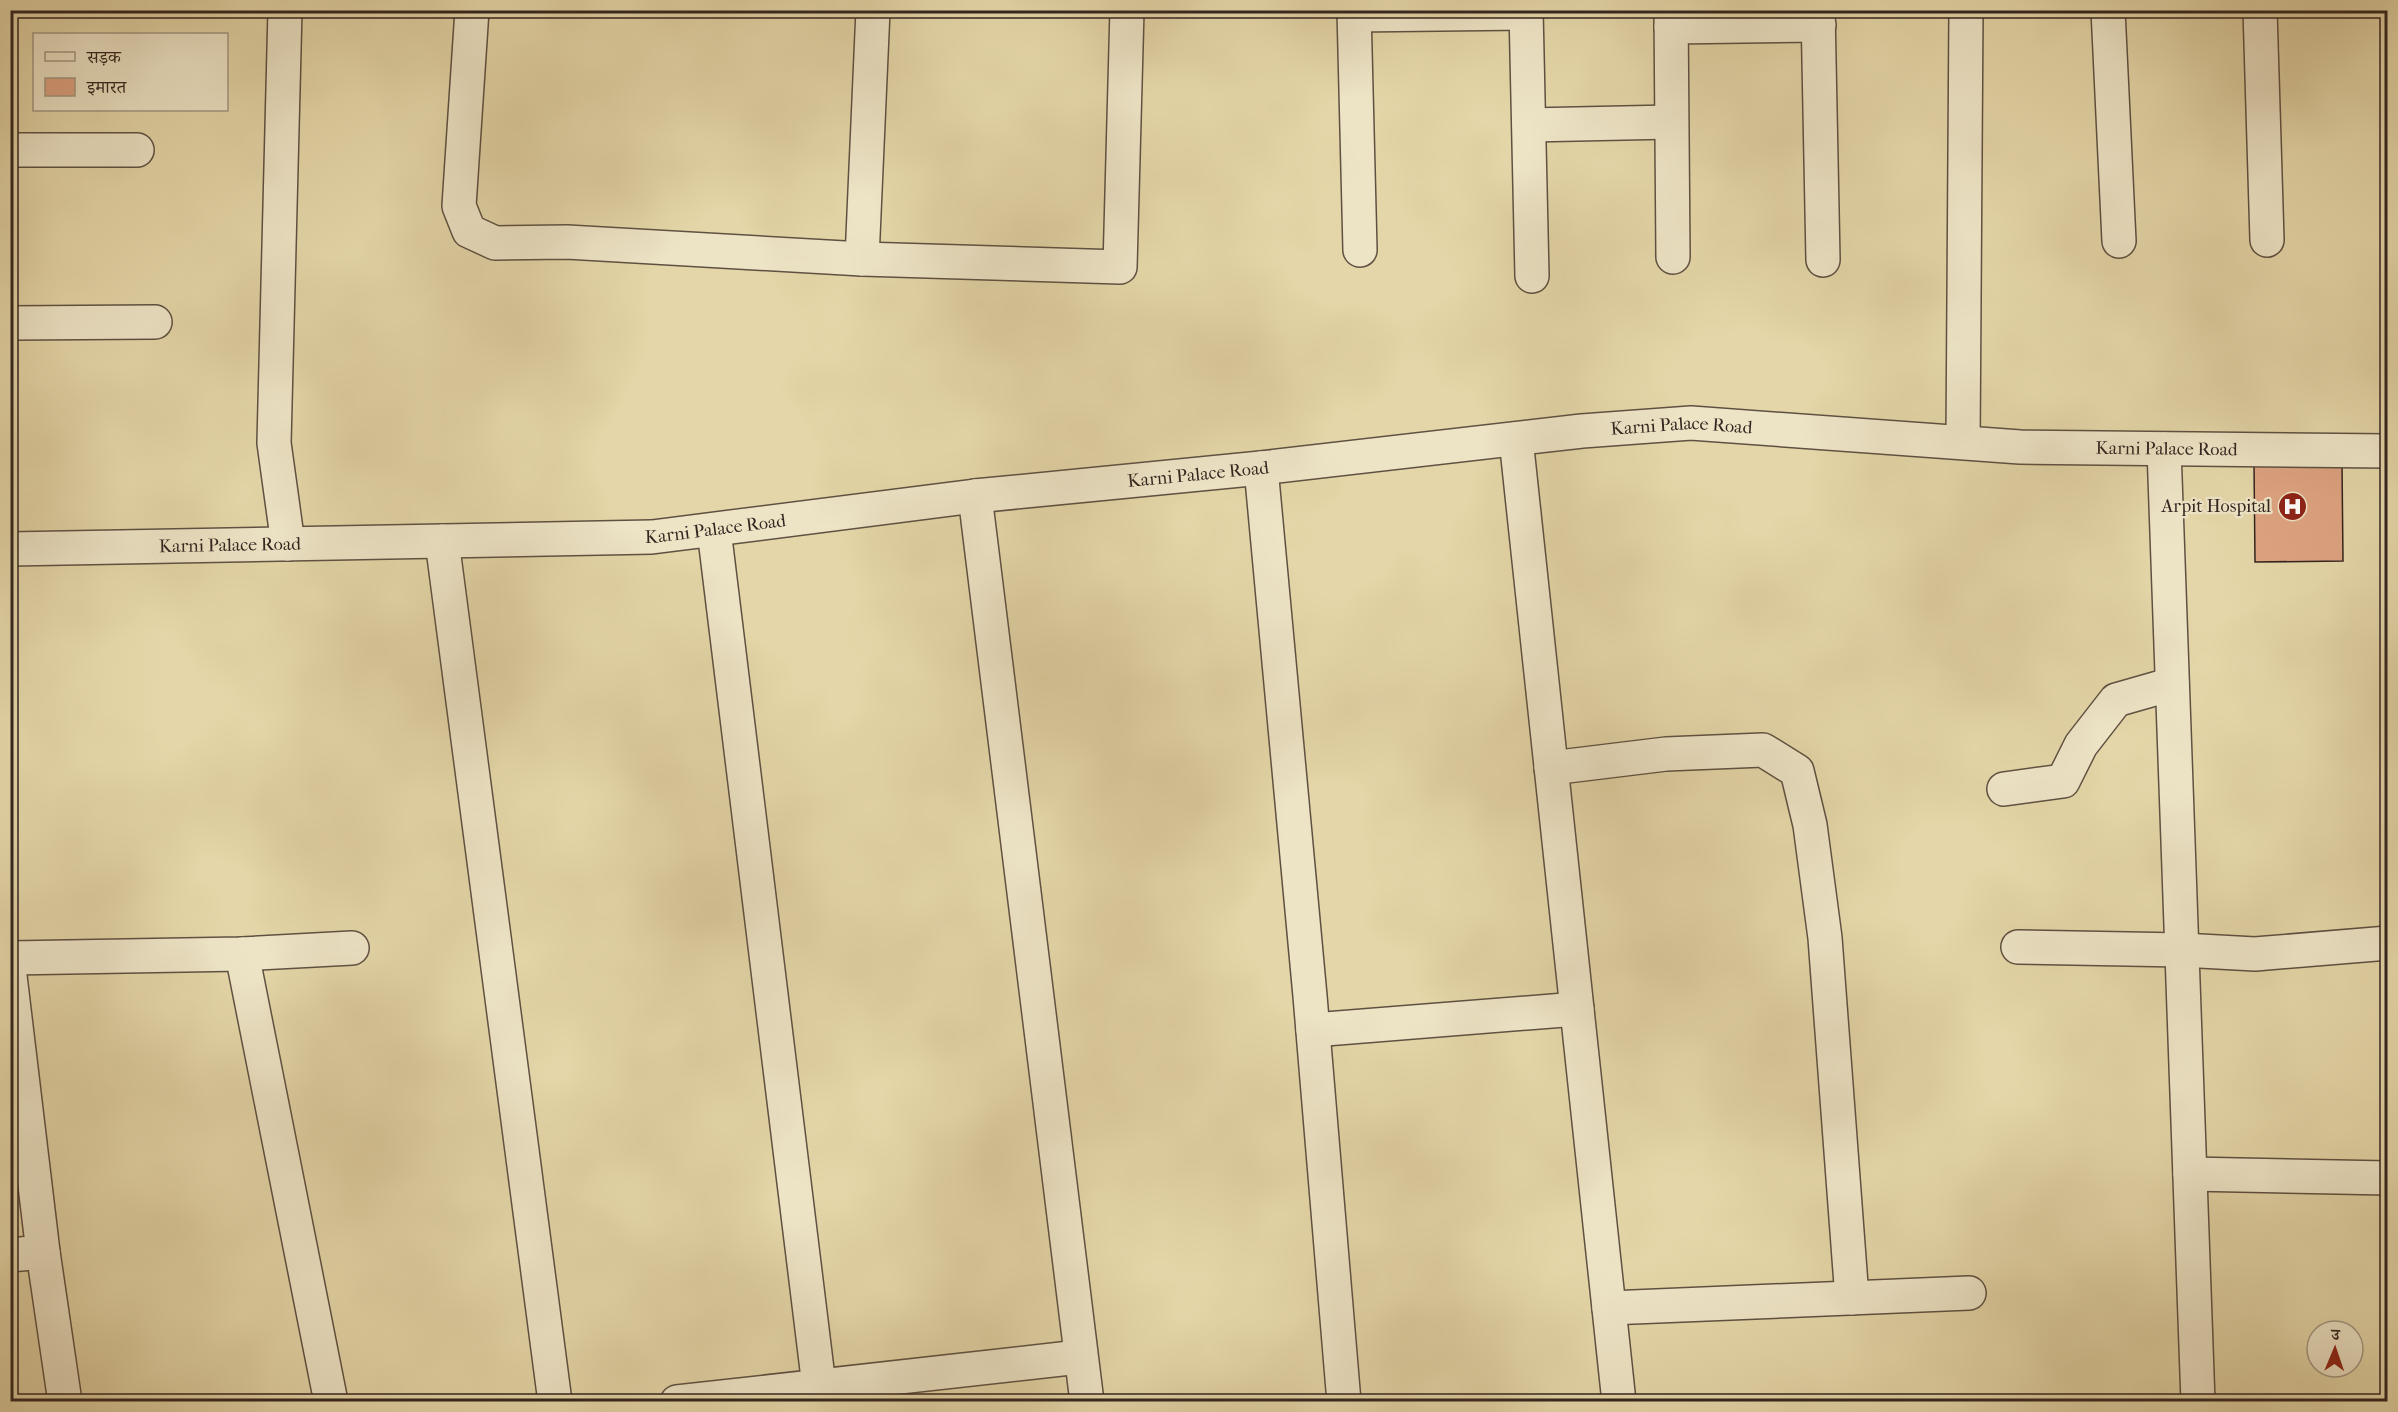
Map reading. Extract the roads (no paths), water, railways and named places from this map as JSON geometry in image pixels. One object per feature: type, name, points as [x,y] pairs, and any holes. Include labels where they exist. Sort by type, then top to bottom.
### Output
[{"type":"street","points":[[285,10],[274,443],[288,544]]},
{"type":"street","points":[[472,10],[459,206],[468,231],[495,243],[567,242],[862,259],[1120,267],[1127,10]]},
{"type":"street","points":[[862,259],[873,10]]},
{"type":"street","points":[[1963,442],[1966,10]]},
{"type":"street","points":[[2108,10],[2119,241]]},
{"type":"street","points":[[2260,10],[2267,240]]},
{"type":"street","points":[[1360,250],[1354,13],[1526,12],[1532,276]]},
{"type":"street","points":[[1673,257],[1671,19],[1818,18],[1823,260]]},
{"type":"street","points":[[1530,125],[1671,122]]},
{"type":"street","points":[[10,150],[137,150]]},
{"type":"street","points":[[10,323],[155,322]]},
{"type":"street","name":"Karni Palace Road","points":[[10,549],[652,537],[975,496],[1261,468],[1582,431],[1691,423],[2020,447],[2388,451]]},
{"type":"street","points":[[1516,439],[1619,1401]]},
{"type":"street","points":[[2164,449],[2198,1401]]},
{"type":"street","points":[[1261,468],[1313,1030],[1344,1401]]},
{"type":"street","points":[[975,496],[1087,1401]]},
{"type":"street","points":[[714,530],[819,1386]]},
{"type":"street","points":[[442,541],[555,1401]]},
{"type":"street","points":[[2004,789],[2063,781],[2081,745],[2116,700],[2172,684]]},
{"type":"street","points":[[1551,768],[1666,754],[1763,750],[1797,771],[1810,825],[1825,938],[1852,1298]]},
{"type":"street","points":[[2018,947],[2182,950],[2255,954],[2388,943]]},
{"type":"street","points":[[10,958],[242,954],[352,948]]},
{"type":"street","points":[[242,954],[331,1401]]},
{"type":"street","points":[[10,976],[43,1252],[65,1401]]},
{"type":"street","points":[[1313,1030],[1576,1009]]},
{"type":"street","points":[[2190,1174],[2388,1178]]},
{"type":"street","points":[[10,1255],[43,1252]]},
{"type":"street","points":[[1609,1308],[1969,1293]]},
{"type":"street","points":[[677,1401],[1080,1357]]},
{"type":"place","name":"Arpit Hospital","points":[[2292,506]]}]
